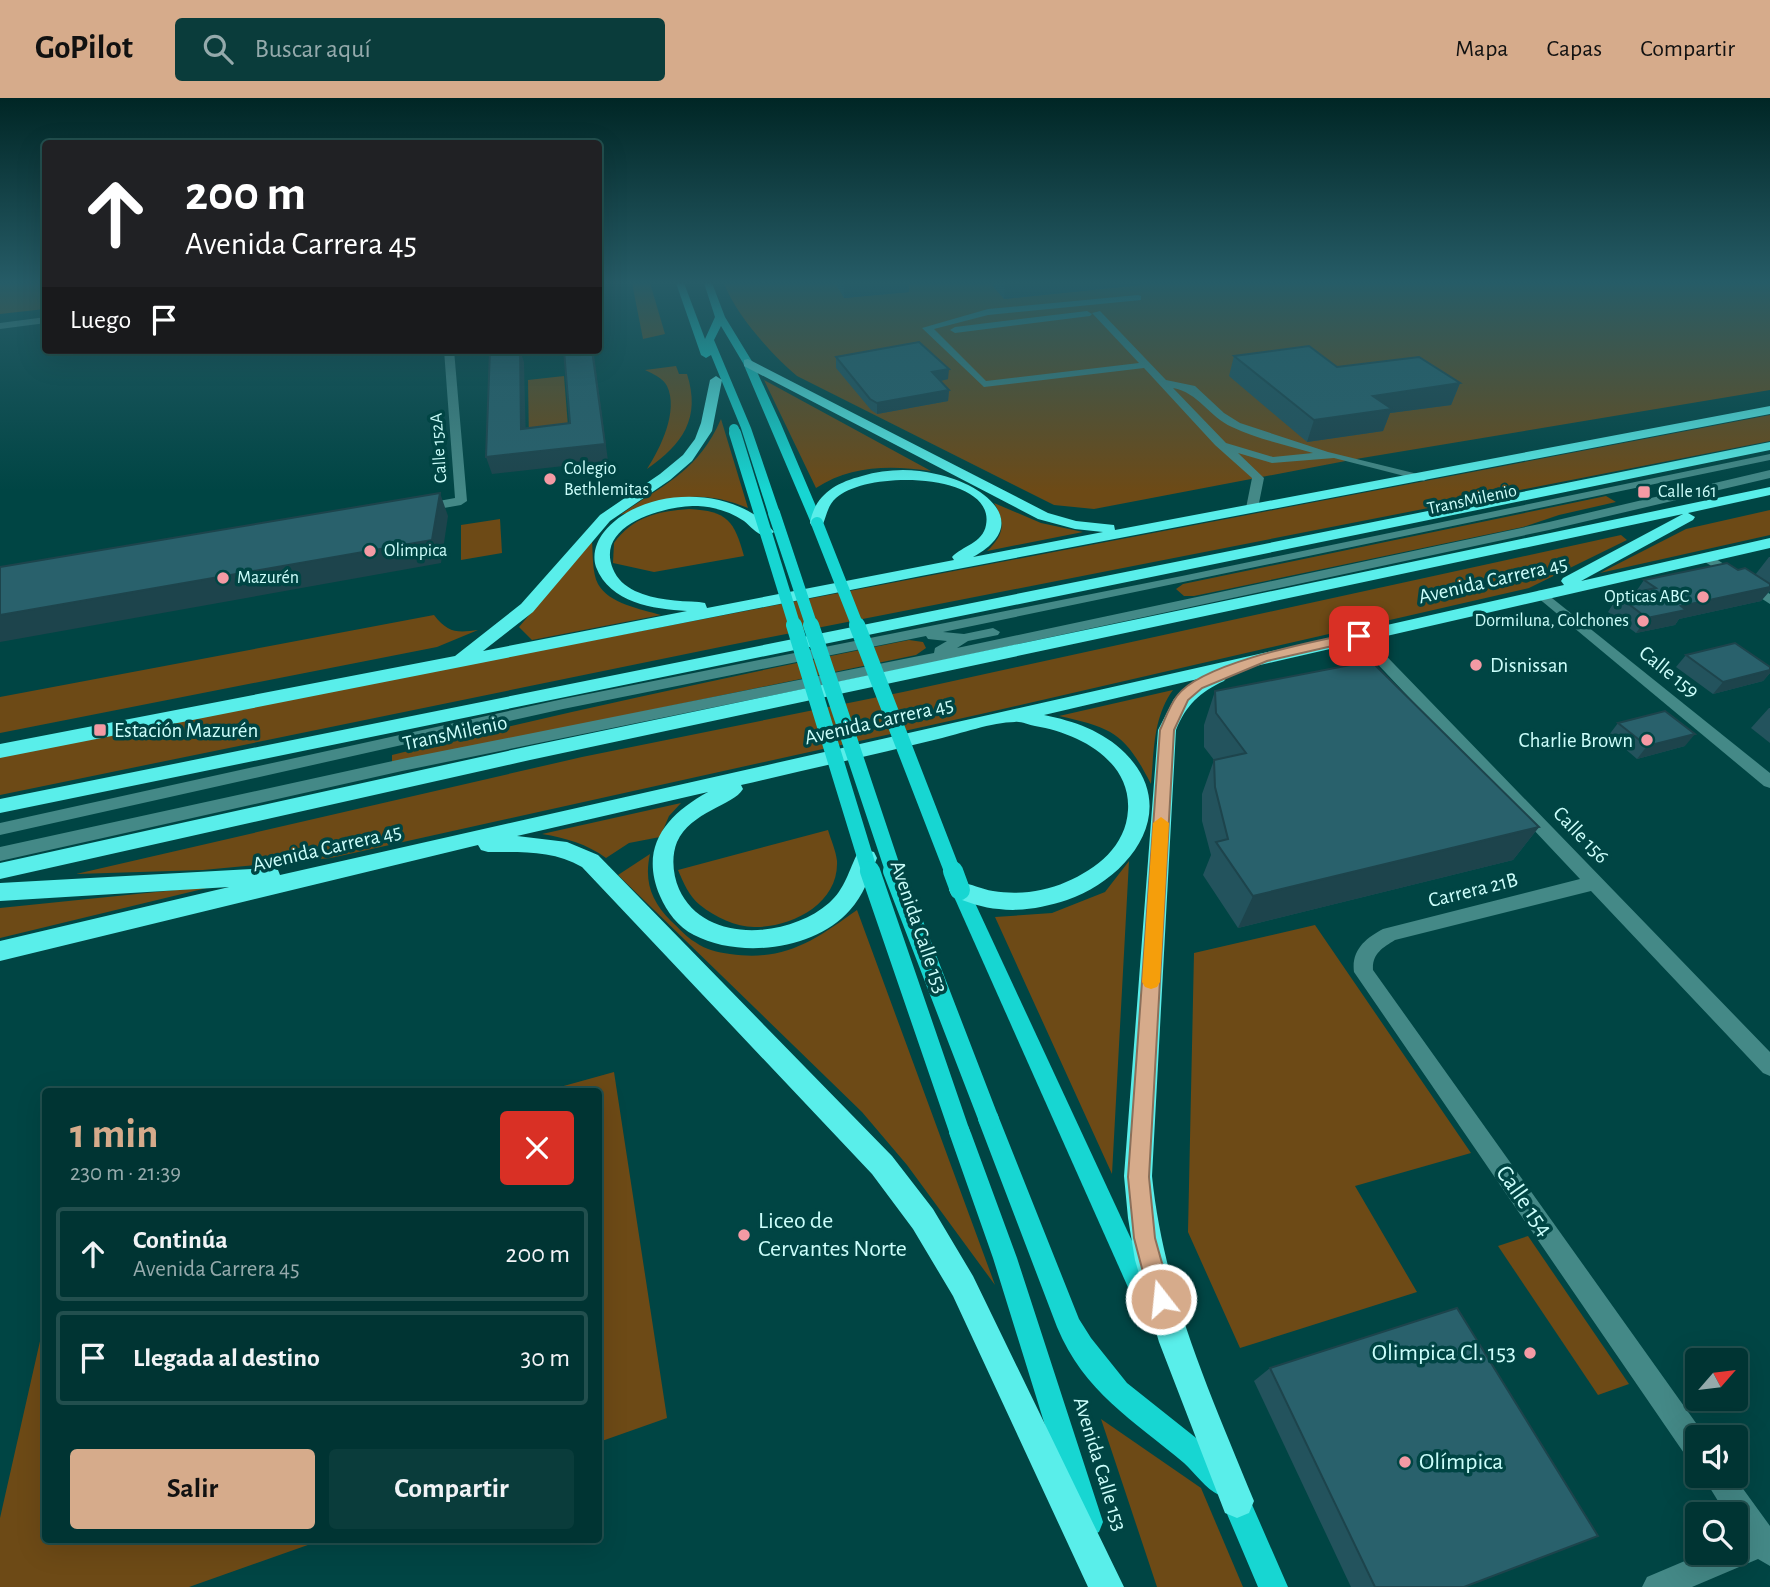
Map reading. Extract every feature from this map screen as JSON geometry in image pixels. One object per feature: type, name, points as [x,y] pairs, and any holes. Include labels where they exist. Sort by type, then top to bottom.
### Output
[{"type":"highway","points":[[748,363],[1044,516],[1089,527],[1177,523]]},
{"type":"highway","points":[[454,662],[512,623],[606,517],[657,483],[688,457],[703,436],[708,423],[716,380]]},
{"type":"highway","points":[[3,750],[922,570],[1770,410]]},
{"type":"highway","points":[[0,806],[1770,446]]},
{"type":"highway","points":[[817,523],[821,504],[838,489],[867,478],[918,475],[959,484],[978,494],[987,503],[995,522],[993,532],[970,553],[922,570]]},
{"type":"highway","name":"Avenida Carrera 45","points":[[0,871],[530,753],[1770,491]]},
{"type":"highway","points":[[1542,594],[1720,501]]},
{"type":"highway","points":[[764,602],[698,607],[649,601],[613,584],[607,576],[601,554],[608,536],[625,521],[673,503],[710,503],[727,507],[742,513],[766,532]]},
{"type":"highway","name":"Avenida Carrera 45","points":[[0,951],[326,872],[1770,543]]},
{"type":"highway","points":[[1237,1501],[1154,1278],[1140,1206],[1138,1177],[1167,730],[1182,698],[1198,685],[1264,657]]},
{"type":"highway","points":[[960,890],[1004,901],[1041,899],[1061,894],[1096,879],[1122,858],[1136,831],[1139,803],[1136,785],[1127,768],[1114,753],[1097,740],[1075,729],[1026,718],[1000,719]]},
{"type":"highway","points":[[767,772],[710,799],[676,827],[662,856],[663,874],[670,898],[685,918],[712,934],[746,941],[780,937],[812,925],[833,912],[856,885],[866,858]]},
{"type":"highway","points":[[460,843],[553,846],[578,853],[590,861],[882,1165],[923,1219],[963,1286],[1107,1587]]},
{"type":"highway","points":[[0,892],[326,872]]},
{"type":"main road","name":"Avenida Calle 153","points":[[706,352],[740,428],[766,532],[866,858],[1013,1283],[1107,1587]]},
{"type":"main road","name":"Avenida Calle 153","points":[[713,352],[898,885],[1070,1327],[1087,1356],[1128,1403],[1197,1454],[1237,1501]]},
{"type":"main road","name":"Avenida Calle 153","points":[[742,352],[776,424],[817,523],[960,890],[1113,1224],[1273,1587]]},
{"type":"street","points":[[951,352],[984,384],[1147,365]]},
{"type":"street","points":[[1135,352],[1219,443],[1249,467],[1258,478],[1252,508]]},
{"type":"street","name":"Calle 152A","points":[[407,510],[461,501],[449,354]]},
{"type":"street","points":[[1163,383],[1191,388],[1220,415],[1236,425],[1334,455],[1424,477]]},
{"type":"street","points":[[1219,443],[1272,460],[1292,461],[1334,455]]},
{"type":"street","name":"TransMilenio","points":[[0,829],[563,704],[909,636],[1770,457]]},
{"type":"street","name":"TransMilenio","points":[[0,854],[402,765],[1052,633],[1549,526],[1770,474]]},
{"type":"street","points":[[1707,557],[1770,600]]},
{"type":"street","name":"TransMilenio","points":[[1139,601],[1182,580]]},
{"type":"street","name":"Calle 159","points":[[1542,594],[1770,782]]},
{"type":"street","name":"TransMilenio","points":[[993,632],[1032,610],[1108,607],[1139,601],[1201,600]]},
{"type":"street","name":"TransMilenio","points":[[909,636],[964,638],[993,632],[1052,633],[1108,607]]},
{"type":"street","name":"Calle 156","points":[[1359,636],[1770,1066]]},
{"type":"street","name":"TransMilenio","points":[[921,660],[964,638]]},
{"type":"street","name":"Carrera 21B","points":[[1367,950],[1390,933],[1595,883]]},
{"type":"street","name":"Calle 154","points":[[1367,950],[1362,963],[1364,972],[1685,1430]]},
{"type":"street","points":[[1657,1587],[1768,1545],[1726,1488]]},
{"type":"shaded area","points":[[773,352],[1770,352],[1770,390],[1356,459],[1094,509],[1054,505],[797,376]]},
{"type":"shaded area","points":[[676,366],[679,374],[687,374],[692,404],[690,417],[679,440],[647,469],[662,441],[671,407],[665,383],[645,370]]},
{"type":"shaded area","points":[[564,376],[569,439],[529,443],[528,380]]},
{"type":"shaded area","points":[[764,380],[931,471],[886,468],[857,471],[829,480],[816,488]]},
{"type":"shaded area","points":[[1770,415],[1770,441],[730,645],[0,795],[0,757],[442,669]]},
{"type":"shaded area","points":[[721,419],[748,508],[713,498],[698,497],[669,500],[620,515],[690,465],[712,437]]},
{"type":"shaded area","points":[[1606,496],[1616,502],[1559,515],[1523,527],[1194,596],[1184,596],[1176,589],[1183,584]]},
{"type":"shaded area","points":[[994,503],[1041,523],[1083,532],[987,551],[997,540],[1002,523]]},
{"type":"shaded area","points":[[689,509],[713,512],[727,520],[737,534],[744,556],[654,572],[613,563],[614,543],[629,527],[657,514]]},
{"type":"shaded area","points":[[1770,510],[1770,535],[1600,573],[1686,529]]},
{"type":"shaded area","points":[[500,519],[502,553],[461,560],[461,525]]},
{"type":"shaded area","points":[[1621,535],[1627,540],[1529,588],[981,714],[331,858],[203,870],[76,874],[582,757],[903,692]]},
{"type":"shaded area","points":[[592,541],[595,574],[603,591],[626,605],[661,615],[532,640],[519,627]]},
{"type":"shaded area","points":[[434,615],[453,630],[478,630],[437,647],[0,733],[0,697]]},
{"type":"shaded area","points":[[909,640],[923,642],[926,648],[916,655],[392,764],[392,755],[456,739],[650,694]]},
{"type":"shaded area","points":[[1173,690],[1166,700],[1158,723],[1151,784],[1133,754],[1116,736],[1093,725],[1059,716]]},
{"type":"shaded area","points":[[681,803],[669,816],[660,837],[629,843],[606,858],[576,842],[542,834]]},
{"type":"shaded area","points":[[828,830],[837,861],[836,876],[830,890],[810,910],[783,923],[747,927],[719,917],[693,897],[678,870]]},
{"type":"shaded area","points":[[650,854],[649,882],[658,906],[689,938],[716,951],[750,956],[783,952],[813,939],[857,910],[995,1285],[907,1165],[862,1112],[618,875]]},
{"type":"shaded area","points":[[1129,861],[1112,1174],[995,917],[1052,913],[1105,892]]},
{"type":"shaded area","points":[[215,886],[0,938],[0,908]]},
{"type":"shaded area","points":[[1315,925],[1471,1153],[1355,1186],[1417,1292],[1240,1348],[1188,1232],[1194,953]]},
{"type":"shaded area","points":[[614,1072],[667,1418],[602,1441],[602,1088],[556,1088]]},
{"type":"shaded area","points":[[1528,1236],[1629,1384],[1598,1395],[1498,1246]]},
{"type":"shaded area","points":[[42,1332],[42,1543],[314,1543],[189,1587],[0,1587],[0,1518]]},
{"type":"shaded area","points":[[1101,1419],[1201,1488],[1243,1587],[1157,1587]]},
{"type":"building","points":[[861,352],[931,352],[949,369],[932,372],[949,390],[877,403],[870,399],[836,357]]},
{"type":"building","points":[[1260,352],[1318,352],[1337,367],[1419,357],[1460,383],[1373,396],[1392,409],[1314,420],[1234,356]]},
{"type":"building","points":[[490,354],[520,354],[521,429],[570,423],[564,354],[593,354],[605,444],[486,457]]},
{"type":"building","points":[[440,493],[432,540],[0,615],[0,567]]},
{"type":"building","points":[[1727,563],[1738,570],[1745,568],[1770,584],[1770,587],[1681,606],[1686,610],[1647,618],[1618,596],[1656,588],[1644,580]]},
{"type":"building","points":[[1735,643],[1770,667],[1770,670],[1723,682],[1686,655]]},
{"type":"building","points":[[1371,661],[1539,827],[1253,896],[1216,842],[1228,839],[1215,787],[1214,760],[1246,753],[1216,713],[1215,691]]},
{"type":"building","points":[[1665,711],[1695,734],[1647,746],[1618,723]]},
{"type":"building","name":"Olímpica","points":[[1457,1308],[1598,1536],[1464,1587],[1375,1587],[1270,1368]]},
{"type":"slow traffic","points":[[1151,982],[1161,823]]},
{"type":"place","name":"Colegio Bethlemitas","points":[[550,479]]},
{"type":"place","name":"Calle 161","points":[[1644,492]]},
{"type":"place","name":"Olimpica","points":[[370,551]]},
{"type":"place","name":"Mazurén","points":[[223,578]]},
{"type":"place","name":"Opticas ABC","points":[[1703,597]]},
{"type":"place","name":"Dormiluna, Colchones","points":[[1643,621]]},
{"type":"place","name":"Disnissan","points":[[1476,665]]},
{"type":"place","name":"Estación Mazurén","points":[[100,730]]},
{"type":"place","name":"Charlie Brown","points":[[1647,740]]},
{"type":"place","name":"Liceo de Cervantes Norte","points":[[744,1235]]},
{"type":"place","name":"Olimpica Cl. 153","points":[[1530,1353]]},
{"type":"place","name":"Olímpica","points":[[1405,1462]]},
{"type":"route","points":[[1161,1299],[1145,1238],[1138,1177],[1167,730],[1182,698],[1198,685],[1264,657],[1359,636]]}]
